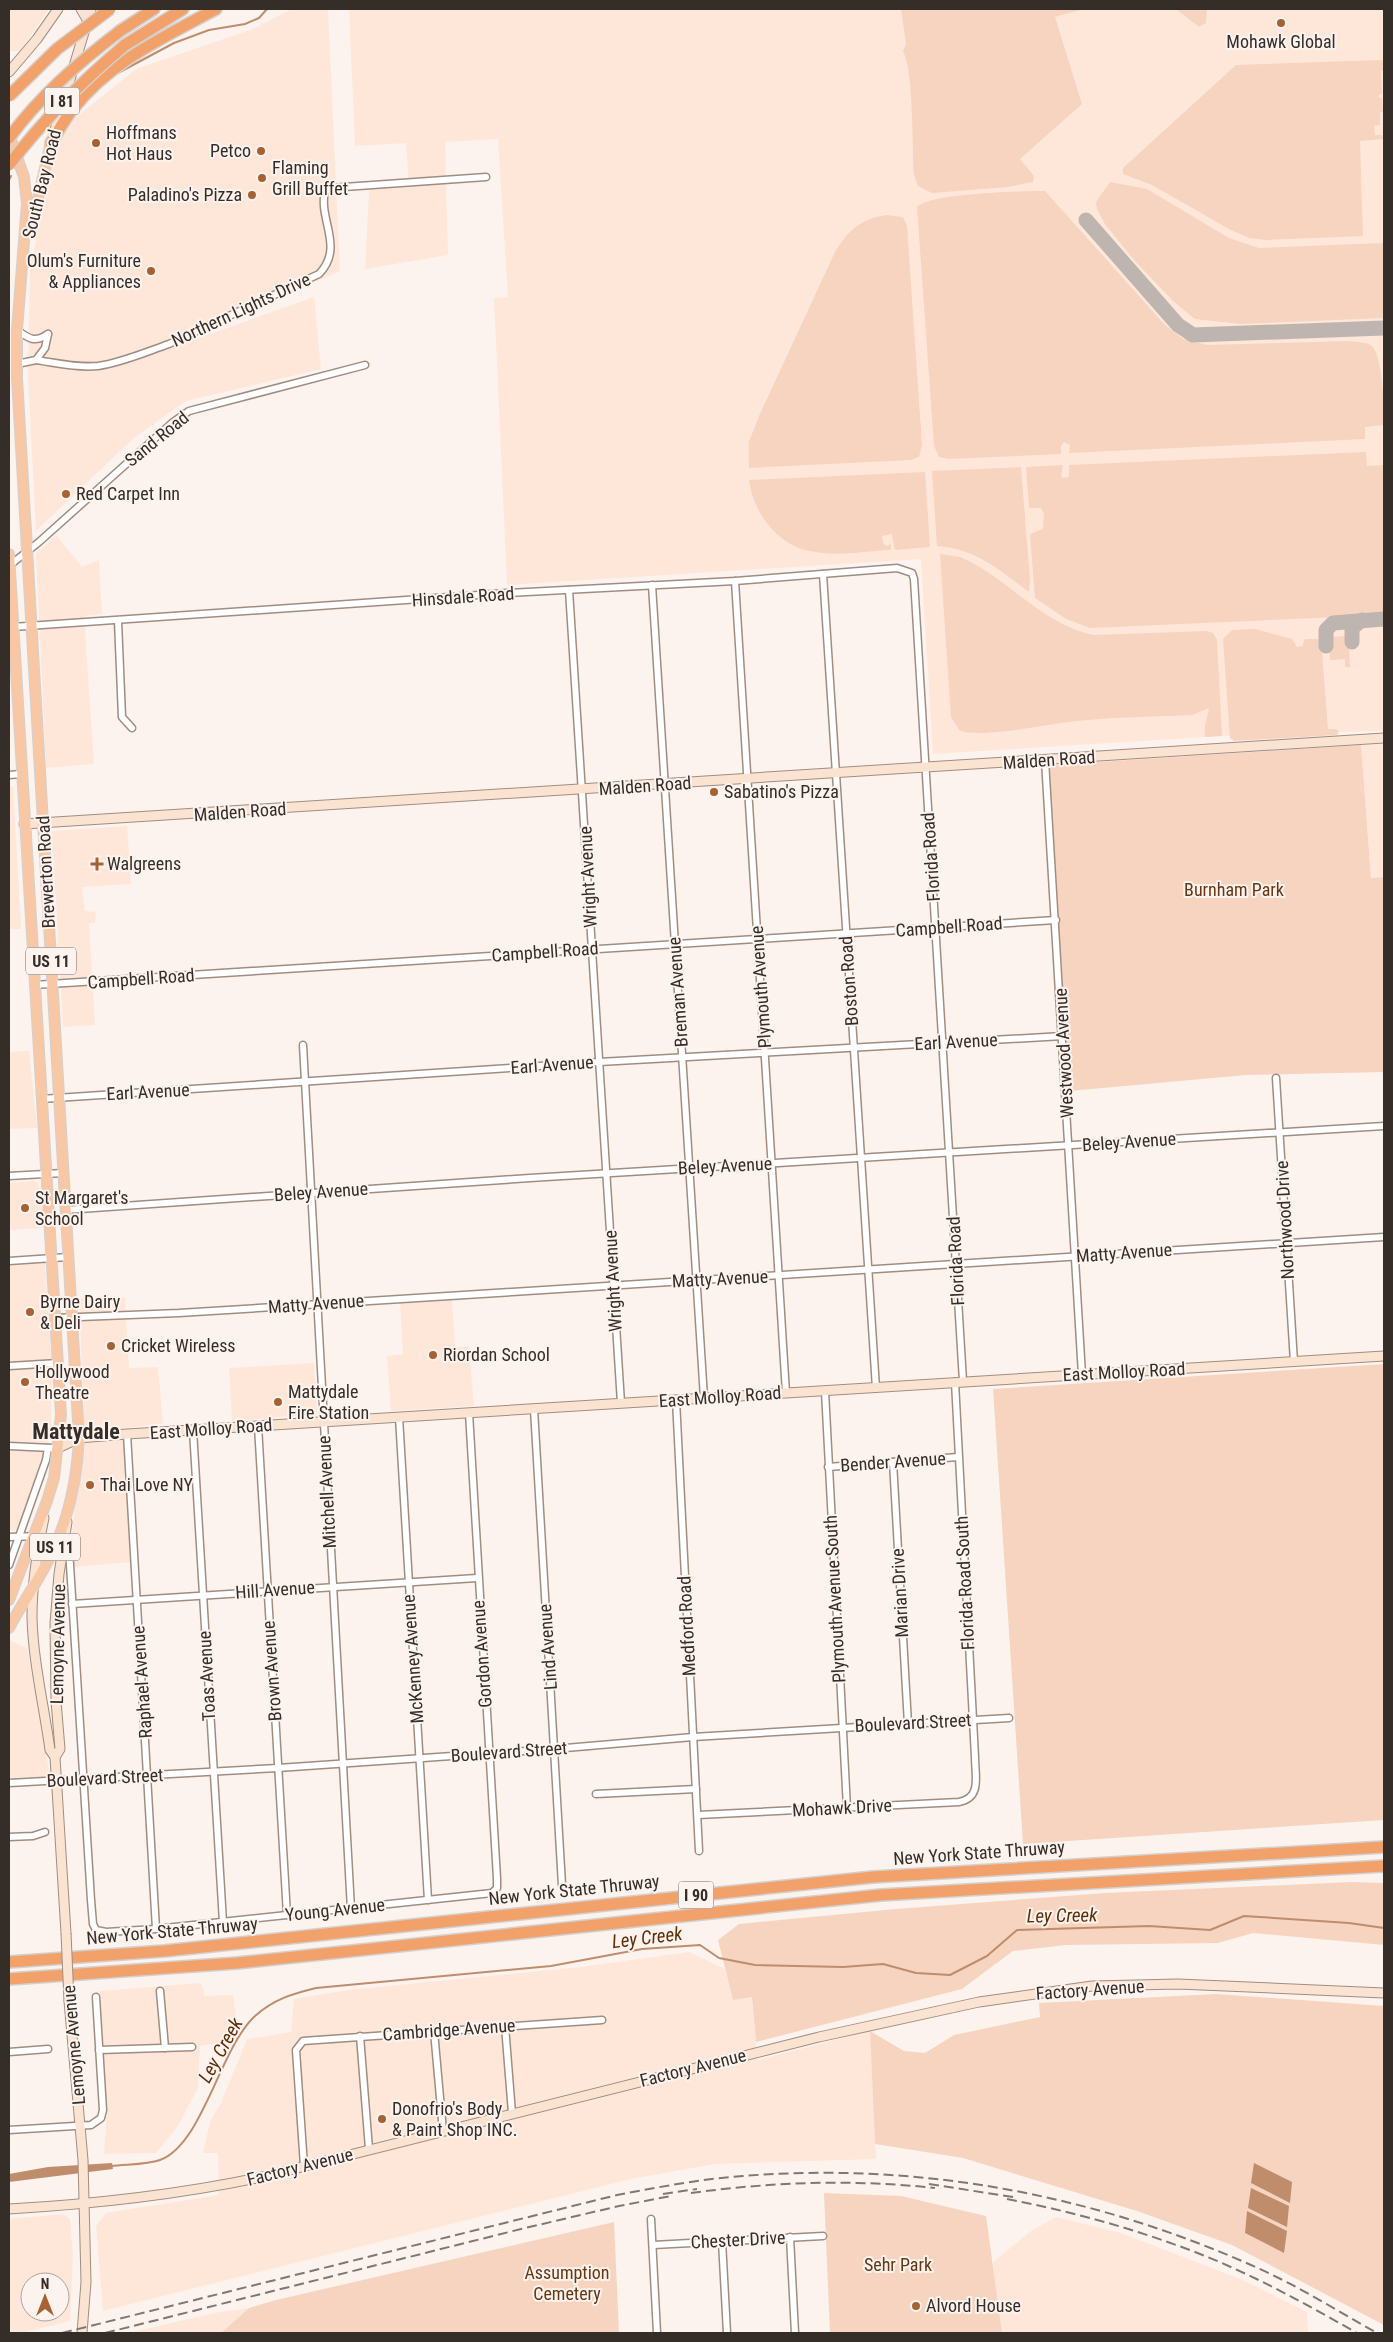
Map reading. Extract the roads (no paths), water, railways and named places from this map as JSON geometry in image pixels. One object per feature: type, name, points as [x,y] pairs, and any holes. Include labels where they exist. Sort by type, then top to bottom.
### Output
[{"type":"highway","points":[[9,96],[57,49],[110,9]]},
{"type":"highway","name":"I 81","points":[[10,142],[48,91],[80,61],[120,31],[154,9]]},
{"type":"highway","name":"I 81","points":[[9,165],[53,110],[90,74],[125,45],[183,9]]},
{"type":"highway","points":[[51,143],[75,106],[116,66],[149,44],[216,9]]},
{"type":"highway","name":"New York State Thruway","points":[[9,1962],[164,1950],[873,1877],[1196,1856],[1384,1847]]},
{"type":"highway","name":"New York State Thruway","points":[[9,1979],[237,1963],[881,1895],[1384,1866]]},
{"type":"main road","name":"Brewerton Road","points":[[9,134],[10,142],[24,177],[27,203],[13,365],[27,551],[79,1438],[77,1469],[61,1541],[9,1628]]},
{"type":"main road","name":"South Bay Road","points":[[21,273],[51,143]]},
{"type":"main road","name":"Brewerton Road","points":[[9,554],[61,1415],[53,1448],[47,1501],[37,1536],[9,1600]]},
{"type":"street","points":[[9,72],[37,40],[58,9]]},
{"type":"street","points":[[81,9],[88,21]]},
{"type":"street","name":"South Bay Road","points":[[51,143],[91,9]]},
{"type":"street","name":"Northern Lights Drive","points":[[36,360],[79,366],[97,366],[148,352],[319,274],[328,262],[330,255],[329,228],[323,200],[324,191],[330,188],[486,178]]},
{"type":"street","points":[[13,365],[36,360],[45,348],[48,334],[40,340],[33,340],[17,330]]},
{"type":"street","name":"Sand Road","points":[[10,564],[172,422],[189,412],[365,364]]},
{"type":"street","name":"Hinsdale Road","points":[[13,627],[568,590],[735,581],[897,568],[912,573]]},
{"type":"street","name":"Florida Road","points":[[912,573],[914,579],[957,1264],[959,1381]]},
{"type":"street","name":"Boston Road","points":[[823,574],[876,1388]]},
{"type":"street","name":"Plymouth Avenue","points":[[735,581],[786,1393]]},
{"type":"street","name":"Breman Avenue","points":[[652,585],[704,1398]]},
{"type":"street","name":"Wright Avenue","points":[[568,590],[621,1403]]},
{"type":"street","points":[[118,620],[122,717],[132,728]]},
{"type":"street","name":"Malden Road","points":[[24,824],[925,769],[1384,738]]},
{"type":"street","name":"Westwood Avenue","points":[[1045,760],[1082,1376]]},
{"type":"street","points":[[9,775],[22,774]]},
{"type":"street","name":"Campbell Road","points":[[34,985],[1056,920]]},
{"type":"street","name":"Earl Avenue","points":[[41,1099],[599,1062],[1063,1036]]},
{"type":"street","name":"Mitchell Avenue","points":[[303,1045],[351,1909]]},
{"type":"street","name":"Northwood Drive","points":[[1276,1078],[1294,1362]]},
{"type":"street","name":"Beley Avenue","points":[[65,1210],[689,1168],[1384,1126]]},
{"type":"street","points":[[9,1176],[63,1173]]},
{"type":"street","name":"Matty Avenue","points":[[55,1318],[317,1304],[1384,1237]]},
{"type":"street","points":[[9,1261],[68,1257]]},
{"type":"street","name":"East Molloy Road","points":[[53,1448],[79,1438],[127,1434],[1384,1356]]},
{"type":"street","points":[[9,1366],[58,1363]]},
{"type":"street","name":"Florida Road South","points":[[959,1381],[958,1457],[975,1784]]},
{"type":"street","name":"Plymouth Avenue South","points":[[825,1391],[841,1727],[847,1808]]},
{"type":"street","name":"Medford Road","points":[[676,1400],[699,1852]]},
{"type":"street","name":"Lind Avenue","points":[[534,1409],[562,1885]]},
{"type":"street","name":"Gordon Avenue","points":[[469,1412],[477,1578],[497,1878],[496,1888],[492,1894]]},
{"type":"street","name":"McKenney Avenue","points":[[398,1417],[428,1900]]},
{"type":"street","name":"Brown Avenue","points":[[258,1426],[287,1915]]},
{"type":"street","name":"Toas Avenue","points":[[193,1430],[223,1922]]},
{"type":"street","name":"Raphael Avenue","points":[[127,1434],[156,1929]]},
{"type":"street","points":[[9,1446],[53,1448],[46,1460],[9,1565]]},
{"type":"street","name":"Bender Avenue","points":[[828,1466],[958,1457]]},
{"type":"street","name":"Marian Drive","points":[[893,1462],[908,1724]]},
{"type":"street","points":[[9,1536],[37,1536],[61,1541],[69,1549],[84,1779]]},
{"type":"street","name":"Lemoyne Avenue","points":[[37,1536],[33,1589],[33,1625],[50,1750],[56,1758],[69,2001],[83,2160],[86,2282],[82,2333]]},
{"type":"street","name":"Lemoyne Avenue","points":[[56,1758],[60,1750],[56,1701],[55,1623],[61,1541]]},
{"type":"street","name":"Hill Avenue","points":[[72,1604],[477,1578]]},
{"type":"street","name":"Boulevard Street","points":[[9,1783],[278,1768],[489,1754],[693,1737],[1009,1718]]},
{"type":"street","name":"Young Avenue","points":[[84,1779],[93,1924],[96,1930],[100,1932],[156,1929],[492,1894]]},
{"type":"street","name":"Mohawk Drive","points":[[698,1815],[959,1802],[969,1800],[973,1795],[975,1784]]},
{"type":"street","points":[[596,1794],[696,1789]]},
{"type":"street","points":[[9,1837],[33,1836],[45,1832]]},
{"type":"street","name":"Factory Avenue","points":[[9,2209],[83,2204],[201,2190],[897,2018],[1054,1990],[1092,1986],[1178,1984],[1384,1993]]},
{"type":"street","points":[[160,1991],[164,2048]]},
{"type":"street","points":[[9,2130],[94,2124],[102,2114],[96,1997]]},
{"type":"street","name":"Cambridge Avenue","points":[[304,2166],[296,2050],[298,2045],[308,2039],[602,2020]]},
{"type":"street","points":[[506,2026],[512,2113]]},
{"type":"street","points":[[434,2031],[443,2131]]},
{"type":"street","points":[[360,2036],[369,2150]]},
{"type":"street","points":[[99,2050],[192,2047]]},
{"type":"street","points":[[9,2052],[48,2049]]},
{"type":"street","points":[[651,2218],[657,2333]]},
{"type":"street","name":"Chester Drive","points":[[653,2245],[823,2236]]},
{"type":"street","points":[[790,2237],[796,2333]]},
{"type":"street","points":[[722,2241],[727,2333]]},
{"type":"waterway","points":[[118,73],[174,43],[209,30],[245,24],[259,18],[267,9]]},
{"type":"waterway","points":[[9,180],[11,176]]},
{"type":"waterway","name":"Ley Creek","points":[[111,2166],[154,2162],[175,2151],[200,2116],[231,2050],[255,2016],[269,2005],[284,1998],[316,1988],[551,1966],[642,1949],[700,1945],[719,1958],[755,1965],[843,1967],[883,1964],[916,1973],[950,1975],[987,1956],[1017,1930],[1149,1926],[1210,1930],[1244,1916],[1349,1923],[1384,1928]]},
{"type":"railway","points":[[62,2333],[617,2195],[712,2179],[809,2173],[874,2174],[938,2179],[1003,2189],[1066,2202],[1129,2219],[1190,2240],[1267,2272],[1377,2333]]},
{"type":"railway","points":[[691,2193],[752,2186],[813,2183],[874,2183],[935,2188]]},
{"type":"railway","points":[[929,2184],[1013,2197]]},
{"type":"railway","points":[[663,2194],[697,2189]]},
{"type":"railway","points":[[105,2333],[521,2229],[671,2196]]},
{"type":"railway","points":[[1007,2199],[1071,2213],[1113,2225],[1223,2263],[1313,2308],[1357,2333]]},
{"type":"place","name":"Mohawk Global","points":[[1281,23]]},
{"type":"place","name":"Hoffmans Hot Haus","points":[[96,143]]},
{"type":"place","name":"Petco","points":[[261,151]]},
{"type":"place","name":"Flaming Grill Buffet","points":[[262,178]]},
{"type":"place","name":"Paladino's Pizza","points":[[252,195]]},
{"type":"place","name":"Olum's Furniture & Appliances","points":[[151,271]]},
{"type":"place","name":"Red Carpet Inn","points":[[66,494]]},
{"type":"place","name":"Sabatino's Pizza","points":[[714,792]]},
{"type":"place","name":"Walgreens","points":[[97,864]]},
{"type":"place","name":"St Margaret's School","points":[[25,1208]]},
{"type":"place","name":"Byrne Dairy & Deli","points":[[30,1312]]},
{"type":"place","name":"Cricket Wireless","points":[[111,1346]]},
{"type":"place","name":"Riordan School","points":[[433,1355]]},
{"type":"place","name":"Hollywood Theatre","points":[[25,1382]]},
{"type":"place","name":"Mattydale Fire Station","points":[[278,1402]]},
{"type":"place","name":"Thai Love NY","points":[[90,1485]]},
{"type":"place","name":"Donofrio's Body & Paint Shop INC.","points":[[382,2119]]},
{"type":"place","name":"Alvord House","points":[[916,2306]]},
{"type":"district","name":"Mattydale","points":[[76,1431]]},
{"type":"park label","name":"Burnham Park","points":[[1234,890]]},
{"type":"park label","name":"Sehr Park","points":[[898,2265]]},
{"type":"park label","name":"Assumption Cemetery","points":[[567,2283]]}]
